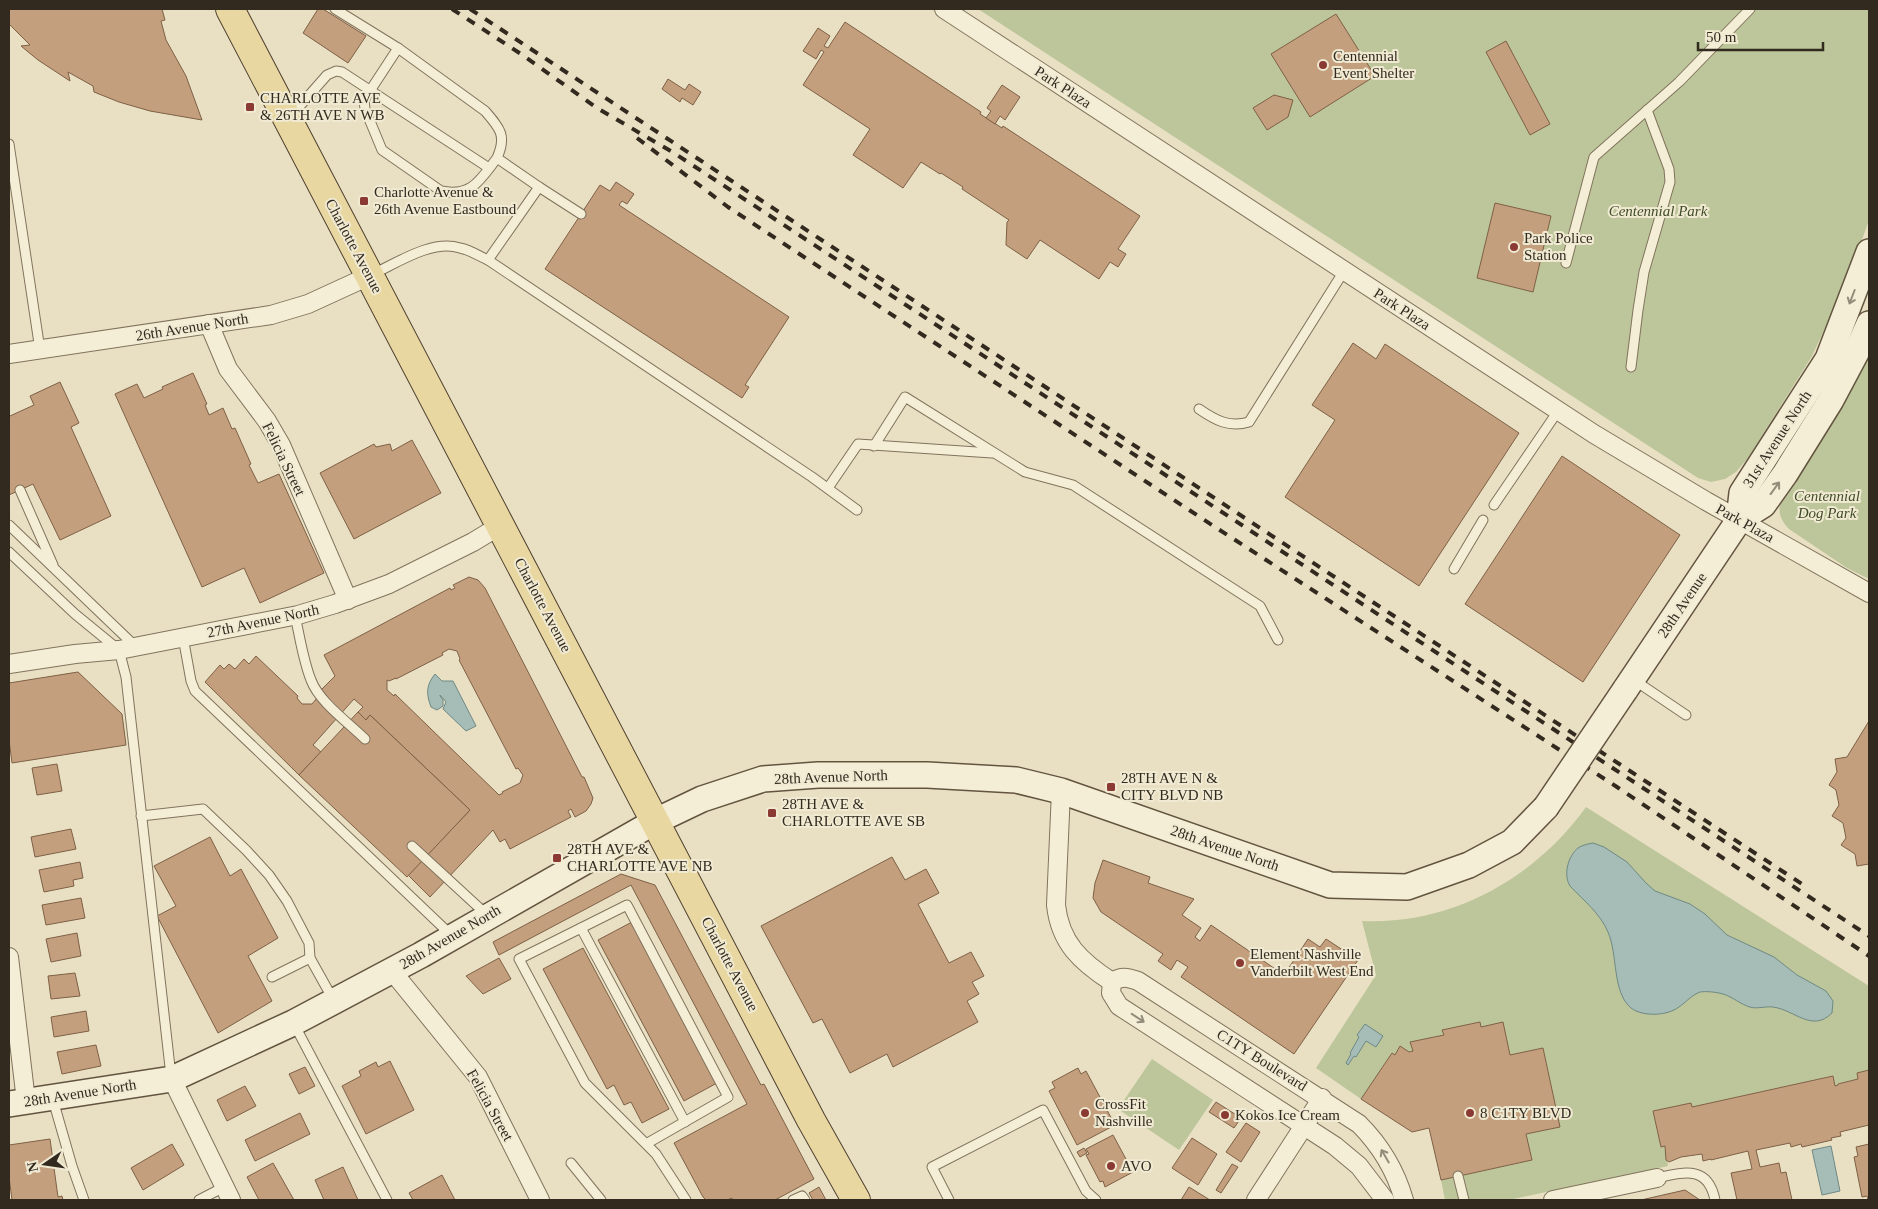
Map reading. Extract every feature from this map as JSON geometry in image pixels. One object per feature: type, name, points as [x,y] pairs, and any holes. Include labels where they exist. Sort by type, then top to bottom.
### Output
[{"type":"main road","name":"Charlotte Avenue","points":[[230,9],[811,1120],[856,1200]]},
{"type":"main road","name":"31st Avenue North","points":[[1740,520],[1742,493],[1828,359],[1869,252]]},
{"type":"main road","name":"31st Avenue North","points":[[1740,520],[1764,505],[1785,474],[1831,400],[1869,324]]},
{"type":"main road","name":"28th Avenue","points":[[1629,685],[1740,520]]},
{"type":"main road","name":"28th Avenue North","points":[[17,1102],[172,1079],[293,1023],[392,971],[656,822],[702,799],[763,779],[818,775],[927,775],[1016,780],[1061,792],[1330,885],[1407,887],[1469,865],[1512,842],[1546,807],[1629,685]]},
{"type":"street","name":"Park Plaza","points":[[944,9],[1594,434],[1869,593]]},
{"type":"street","name":"26th Avenue North","points":[[9,354],[264,316],[297,308],[322,299],[369,276]]},
{"type":"street","name":"Felicia Street","points":[[209,324],[228,369],[267,421],[281,445],[348,600]]},
{"type":"street","name":"27th Avenue North","points":[[9,664],[127,648],[295,616],[348,600],[403,578],[473,542],[501,525]]},
{"type":"street","points":[[1061,792],[1056,905],[1059,923],[1066,940],[1076,954],[1091,968],[1112,982],[1111,993],[1119,1006],[1335,1146],[1359,1166],[1385,1200]]},
{"type":"street","points":[[9,957],[17,1102]]},
{"type":"street","name":"Felicia Street","points":[[392,971],[478,1077],[540,1200]]},
{"type":"street","name":"C1TY Boulevard","points":[[1112,982],[1119,978],[1128,977],[1138,981],[1322,1098],[1359,1124],[1372,1138],[1394,1172],[1404,1200]]},
{"type":"street","points":[[172,1079],[228,1194]]},
{"type":"street","points":[[1256,1200],[1322,1098]]},
{"type":"street","points":[[1553,1200],[1657,1178]]},
{"type":"lane","points":[[335,9],[398,48],[486,111],[494,120],[503,137],[502,147],[497,158],[473,187],[462,192],[452,193],[441,190],[382,150],[364,100],[398,48]]},
{"type":"lane","points":[[1566,263],[1594,157],[1679,82],[1750,9]]},
{"type":"lane","points":[[288,120],[332,72],[342,72],[489,168]]},
{"type":"lane","points":[[1632,367],[1644,272],[1670,182],[1669,170],[1647,110]]},
{"type":"lane","points":[[9,144],[40,350]]},
{"type":"lane","points":[[497,158],[582,214]]},
{"type":"lane","points":[[488,260],[539,187]]},
{"type":"lane","points":[[369,276],[420,252],[438,246],[460,248],[488,260],[828,488],[857,510]]},
{"type":"lane","points":[[1199,409],[1213,418],[1230,425],[1249,422],[1344,271]]},
{"type":"lane","points":[[874,446],[905,397],[1025,472],[1073,485],[1260,606],[1278,640]]},
{"type":"lane","points":[[1494,505],[1558,411]]},
{"type":"lane","points":[[828,488],[858,444],[994,454]]},
{"type":"lane","points":[[20,490],[55,569]]},
{"type":"lane","points":[[1454,569],[1483,520]]},
{"type":"lane","points":[[9,525],[55,569],[127,648],[126,677],[172,1079]]},
{"type":"lane","points":[[9,552],[75,614],[127,648]]},
{"type":"lane","points":[[295,616],[311,681],[332,708],[366,739]]},
{"type":"lane","points":[[183,637],[191,681],[195,691],[453,936]]},
{"type":"lane","points":[[1629,685],[1686,715]]},
{"type":"lane","points":[[141,816],[204,809],[246,850],[287,901],[309,943],[310,958],[334,1001]]},
{"type":"lane","points":[[412,846],[488,916]]},
{"type":"lane","points":[[646,1144],[728,1097],[627,905],[519,959],[585,1082],[646,1144],[656,1154],[686,1200]]},
{"type":"lane","points":[[581,928],[685,1122]]},
{"type":"lane","points":[[272,977],[310,958]]},
{"type":"lane","points":[[293,1023],[387,1200]]},
{"type":"lane","points":[[52,1097],[84,1200]]},
{"type":"lane","points":[[949,1200],[932,1167],[1043,1110],[1086,1191],[1096,1200]]},
{"type":"lane","points":[[571,1163],[601,1200]]},
{"type":"lane","points":[[1657,1178],[1686,1172],[1696,1173],[1710,1184],[1715,1200]]},
{"type":"lane","points":[[1458,1176],[1464,1200]]},
{"type":"lane","points":[[200,1200],[228,1194]]},
{"type":"lane","points":[[793,1200],[802,1196],[804,1200]]},
{"type":"green space","name":"Centennial Park","points":[[978,9],[1869,9],[1869,220],[1841,295],[1812,356],[1748,458],[1736,472],[1725,479],[1711,482],[1698,478]]},
{"type":"green space","name":"Centennial Dog Park","points":[[1869,352],[1869,579],[1847,568],[1789,529],[1782,519],[1779,508],[1781,500]]},
{"type":"green space","points":[[1586,807],[1869,986],[1869,1070],[1857,1073],[1858,1079],[1835,1086],[1832,1076],[1692,1107],[1691,1103],[1653,1111],[1661,1147],[1665,1146],[1668,1166],[1509,1200],[1445,1200],[1441,1180],[1531,1160],[1526,1134],[1560,1127],[1543,1048],[1510,1055],[1481,1027],[1479,1022],[1443,1030],[1444,1035],[1411,1042],[1413,1051],[1409,1052],[1400,1047],[1395,1055],[1392,1053],[1361,1099],[1316,1068],[1376,975],[1362,921],[1395,920],[1428,915],[1459,905],[1489,892],[1516,875],[1542,855]]},
{"type":"green space","points":[[1152,1059],[1213,1100],[1179,1150],[1118,1109]]},
{"type":"water","points":[[435,674],[442,681],[453,681],[476,726],[466,731],[443,709],[446,702],[440,695],[443,700],[443,706],[437,710],[431,707],[428,690]]},
{"type":"water","points":[[1593,843],[1604,847],[1627,862],[1655,891],[1690,904],[1705,914],[1727,935],[1774,957],[1797,975],[1826,991],[1833,1001],[1832,1013],[1825,1019],[1810,1021],[1773,1007],[1750,1007],[1715,992],[1697,993],[1674,1010],[1662,1014],[1642,1013],[1631,1008],[1621,993],[1611,941],[1605,925],[1568,882],[1567,871],[1574,851]]},
{"type":"water","points":[[1365,1024],[1383,1036],[1376,1047],[1366,1041],[1356,1057],[1354,1056],[1348,1065],[1346,1063],[1359,1037],[1357,1035]]},
{"type":"water","points":[[1831,1146],[1840,1191],[1822,1195],[1812,1150]]},
{"type":"building","points":[[9,9],[162,9],[165,20],[161,21],[166,40],[186,76],[202,120],[150,111],[119,102],[94,92],[93,86],[68,72],[70,81],[38,60],[21,46],[30,45],[9,24]]},
{"type":"building","points":[[318,9],[323,9],[366,36],[348,63],[303,33]]},
{"type":"building","name":"Centennial Event Shelter","points":[[1336,14],[1375,76],[1310,117],[1271,54]]},
{"type":"building","points":[[845,22],[981,112],[980,114],[1002,128],[1003,126],[1140,216],[1118,249],[1126,254],[1118,267],[1110,262],[1099,279],[1040,240],[1027,259],[1006,245],[1007,222],[1009,220],[941,173],[921,162],[903,188],[853,155],[870,129],[803,85],[824,52],[821,50],[816,59],[803,51],[818,28],[830,36],[824,46],[828,48]]},
{"type":"building","points":[[1506,41],[1550,124],[1530,135],[1486,52]]},
{"type":"building","points":[[668,79],[685,90],[689,84],[701,92],[693,105],[682,98],[680,102],[662,89]]},
{"type":"building","points":[[1002,85],[1020,97],[1005,120],[1000,116],[995,124],[986,118],[991,111],[987,108]]},
{"type":"building","points":[[1274,95],[1293,100],[1288,117],[1267,130],[1253,108]]},
{"type":"building","points":[[616,182],[634,194],[627,204],[622,201],[619,205],[789,317],[745,385],[749,387],[742,398],[545,269],[600,185],[610,191]]},
{"type":"building","name":"Park Police Station","points":[[1495,203],[1551,216],[1533,292],[1477,278]]},
{"type":"building","points":[[1353,343],[1376,359],[1385,344],[1519,433],[1419,586],[1285,497],[1335,420],[1312,405]]},
{"type":"building","points":[[193,373],[207,404],[205,405],[209,415],[223,408],[232,429],[235,428],[258,483],[279,474],[324,573],[260,603],[244,568],[202,587],[115,394],[137,384],[144,398],[163,389],[162,387]]},
{"type":"building","points":[[60,382],[79,423],[71,427],[111,516],[60,540],[33,484],[9,495],[9,414],[10,416],[34,405],[30,396]]},
{"type":"building","points":[[412,440],[441,493],[354,539],[320,473],[374,444],[376,447],[390,444],[392,451]]},
{"type":"building","points":[[1562,456],[1680,535],[1583,682],[1465,604]]},
{"type":"building","points":[[469,577],[478,580],[485,588],[582,777],[584,777],[593,798],[586,811],[575,817],[571,809],[568,811],[571,817],[510,849],[505,839],[500,842],[493,830],[430,897],[408,875],[470,810],[370,715],[366,720],[358,712],[363,707],[354,699],[313,745],[321,752],[299,775],[205,682],[220,665],[224,669],[229,664],[235,669],[244,659],[249,664],[256,656],[298,696],[297,698],[302,704],[312,704],[317,698],[315,696],[335,676],[324,655],[450,588],[451,590],[455,588],[453,585]],"holes":[[[449,649],[457,651],[459,660],[516,769],[518,768],[523,775],[520,783],[499,795],[395,694],[394,696],[387,690],[387,680],[396,679],[443,655],[442,653]]]},
{"type":"building","points":[[78,672],[122,714],[126,745],[12,763],[9,740],[9,683]]},
{"type":"building","points":[[358,712],[366,720],[370,715],[470,810],[407,877],[299,775]]},
{"type":"building","points":[[1869,721],[1869,864],[1857,866],[1855,854],[1841,845],[1846,838],[1843,823],[1832,816],[1839,805],[1836,790],[1829,785],[1837,772],[1835,759],[1847,757]]},
{"type":"building","points":[[57,764],[62,791],[37,795],[32,768]]},
{"type":"building","points":[[71,829],[76,849],[35,857],[31,837]]},
{"type":"building","points":[[210,837],[230,876],[241,869],[278,938],[248,956],[272,1001],[218,1033],[157,916],[176,906],[154,866]]},
{"type":"building","points":[[892,857],[905,880],[926,869],[939,893],[918,904],[949,963],[971,952],[984,976],[972,982],[979,994],[967,1001],[978,1022],[893,1067],[887,1054],[850,1073],[822,1019],[813,1023],[761,926]]},
{"type":"building","points":[[1103,860],[1150,877],[1148,883],[1194,899],[1182,915],[1201,928],[1195,937],[1200,941],[1211,925],[1284,975],[1308,939],[1320,947],[1326,939],[1358,960],[1294,1054],[1181,977],[1188,967],[1177,960],[1171,970],[1158,961],[1163,954],[1101,912],[1093,898],[1095,883]]},
{"type":"building","points":[[80,862],[83,878],[73,880],[74,886],[44,892],[39,870]]},
{"type":"building","points":[[621,874],[655,885],[761,1085],[764,1084],[814,1179],[775,1200],[733,1200],[732,1198],[727,1200],[706,1200],[703,1197],[674,1143],[747,1104],[631,885],[499,955],[493,942]]},
{"type":"building","points":[[81,898],[85,918],[46,925],[42,905]]},
{"type":"building","points":[[632,922],[717,1083],[684,1101],[598,940]]},
{"type":"building","points":[[77,933],[81,956],[51,962],[46,939]]},
{"type":"building","points":[[583,948],[669,1109],[642,1123],[631,1102],[624,1105],[614,1085],[607,1089],[543,969]]},
{"type":"building","points":[[499,958],[511,979],[483,994],[466,976]]},
{"type":"building","points":[[75,973],[80,996],[51,999],[48,976]]},
{"type":"building","points":[[86,1011],[89,1031],[54,1037],[51,1017]]},
{"type":"building","name":"8 C1TY BLVD","points":[[1480,1022],[1481,1027],[1503,1022],[1510,1055],[1543,1048],[1560,1127],[1526,1134],[1532,1160],[1441,1180],[1429,1128],[1412,1132],[1361,1099],[1392,1053],[1395,1055],[1400,1046],[1409,1052],[1413,1051],[1410,1042],[1444,1035],[1442,1030]]},
{"type":"building","points":[[96,1045],[101,1066],[62,1074],[57,1052]]},
{"type":"building","points":[[390,1061],[414,1110],[366,1134],[342,1086],[361,1076],[359,1071],[376,1062],[378,1067]]},
{"type":"building","points":[[305,1067],[315,1086],[299,1094],[289,1074]]},
{"type":"building","points":[[1078,1068],[1081,1074],[1086,1071],[1115,1125],[1077,1145],[1049,1091],[1055,1088],[1052,1082]]},
{"type":"building","points":[[1869,1070],[1869,1125],[1840,1132],[1841,1136],[1831,1138],[1832,1140],[1802,1147],[1801,1144],[1791,1147],[1790,1143],[1756,1150],[1760,1167],[1779,1163],[1781,1173],[1786,1172],[1792,1200],[1737,1200],[1731,1173],[1752,1169],[1748,1151],[1703,1161],[1702,1154],[1681,1157],[1669,1162],[1666,1160],[1665,1146],[1661,1147],[1653,1111],[1691,1103],[1692,1107],[1833,1076],[1835,1086],[1858,1079],[1857,1073]]},
{"type":"building","points":[[245,1086],[256,1106],[227,1121],[217,1100]]},
{"type":"building","name":"Kokos Ice Cream","points":[[1216,1102],[1241,1118],[1234,1128],[1209,1112]]},
{"type":"building","points":[[300,1113],[310,1134],[255,1161],[245,1140]]},
{"type":"building","points":[[1246,1123],[1260,1132],[1241,1162],[1226,1152]]},
{"type":"building","points":[[1113,1135],[1133,1172],[1105,1187],[1103,1181],[1100,1182],[1086,1155],[1089,1154],[1086,1149]]},
{"type":"building","points":[[1192,1138],[1217,1154],[1198,1185],[1172,1168]]},
{"type":"building","points":[[50,1139],[58,1197],[62,1196],[63,1200],[12,1200],[9,1177],[9,1145]]},
{"type":"building","points":[[172,1144],[184,1165],[143,1190],[131,1168]]},
{"type":"building","points":[[1869,1144],[1868,1200],[1867,1196],[1862,1197],[1854,1157],[1858,1156],[1856,1147]]},
{"type":"building","points":[[1084,1148],[1087,1153],[1080,1157],[1077,1152]]},
{"type":"building","points":[[273,1163],[294,1200],[259,1200],[247,1177]]},
{"type":"building","points":[[1232,1164],[1238,1167],[1221,1193],[1216,1190]]},
{"type":"building","points":[[343,1167],[358,1200],[324,1200],[315,1180]]},
{"type":"building","points":[[442,1175],[455,1200],[413,1200],[409,1193]]},
{"type":"building","points":[[819,1187],[826,1200],[813,1200],[809,1193]]},
{"type":"building","points":[[1189,1187],[1210,1200],[1181,1200]]},
{"type":"building","points":[[1685,1190],[1700,1200],[1641,1200]]},
{"type":"railway","points":[[452,9],[521,54],[597,108],[674,153],[1869,936]]},
{"type":"railway","points":[[470,9],[1802,884]]},
{"type":"railway","points":[[637,138],[728,207],[1212,525],[1617,787],[1869,956]]},
{"type":"place","name":"Centennial Event Shelter","points":[[1323,65]]},
{"type":"place","name":"CHARLOTTE AVE & 26TH AVE N WB","points":[[250,107]]},
{"type":"place","name":"Charlotte Avenue & 26th Avenue Eastbound","points":[[364,201]]},
{"type":"place","name":"Park Police Station","points":[[1514,247]]},
{"type":"place","name":"28TH AVE N & CITY BLVD NB","points":[[1111,787]]},
{"type":"place","name":"28TH AVE & CHARLOTTE AVE SB","points":[[772,813]]},
{"type":"place","name":"28TH AVE & CHARLOTTE AVE NB","points":[[557,858]]},
{"type":"place","name":"Element Nashville Vanderbilt West End","points":[[1240,963]]},
{"type":"place","name":"CrossFit Nashville","points":[[1085,1113]]},
{"type":"place","name":"8 C1TY BLVD","points":[[1470,1113]]},
{"type":"place","name":"Kokos Ice Cream","points":[[1225,1115]]},
{"type":"place","name":"AVO","points":[[1111,1166]]}]
